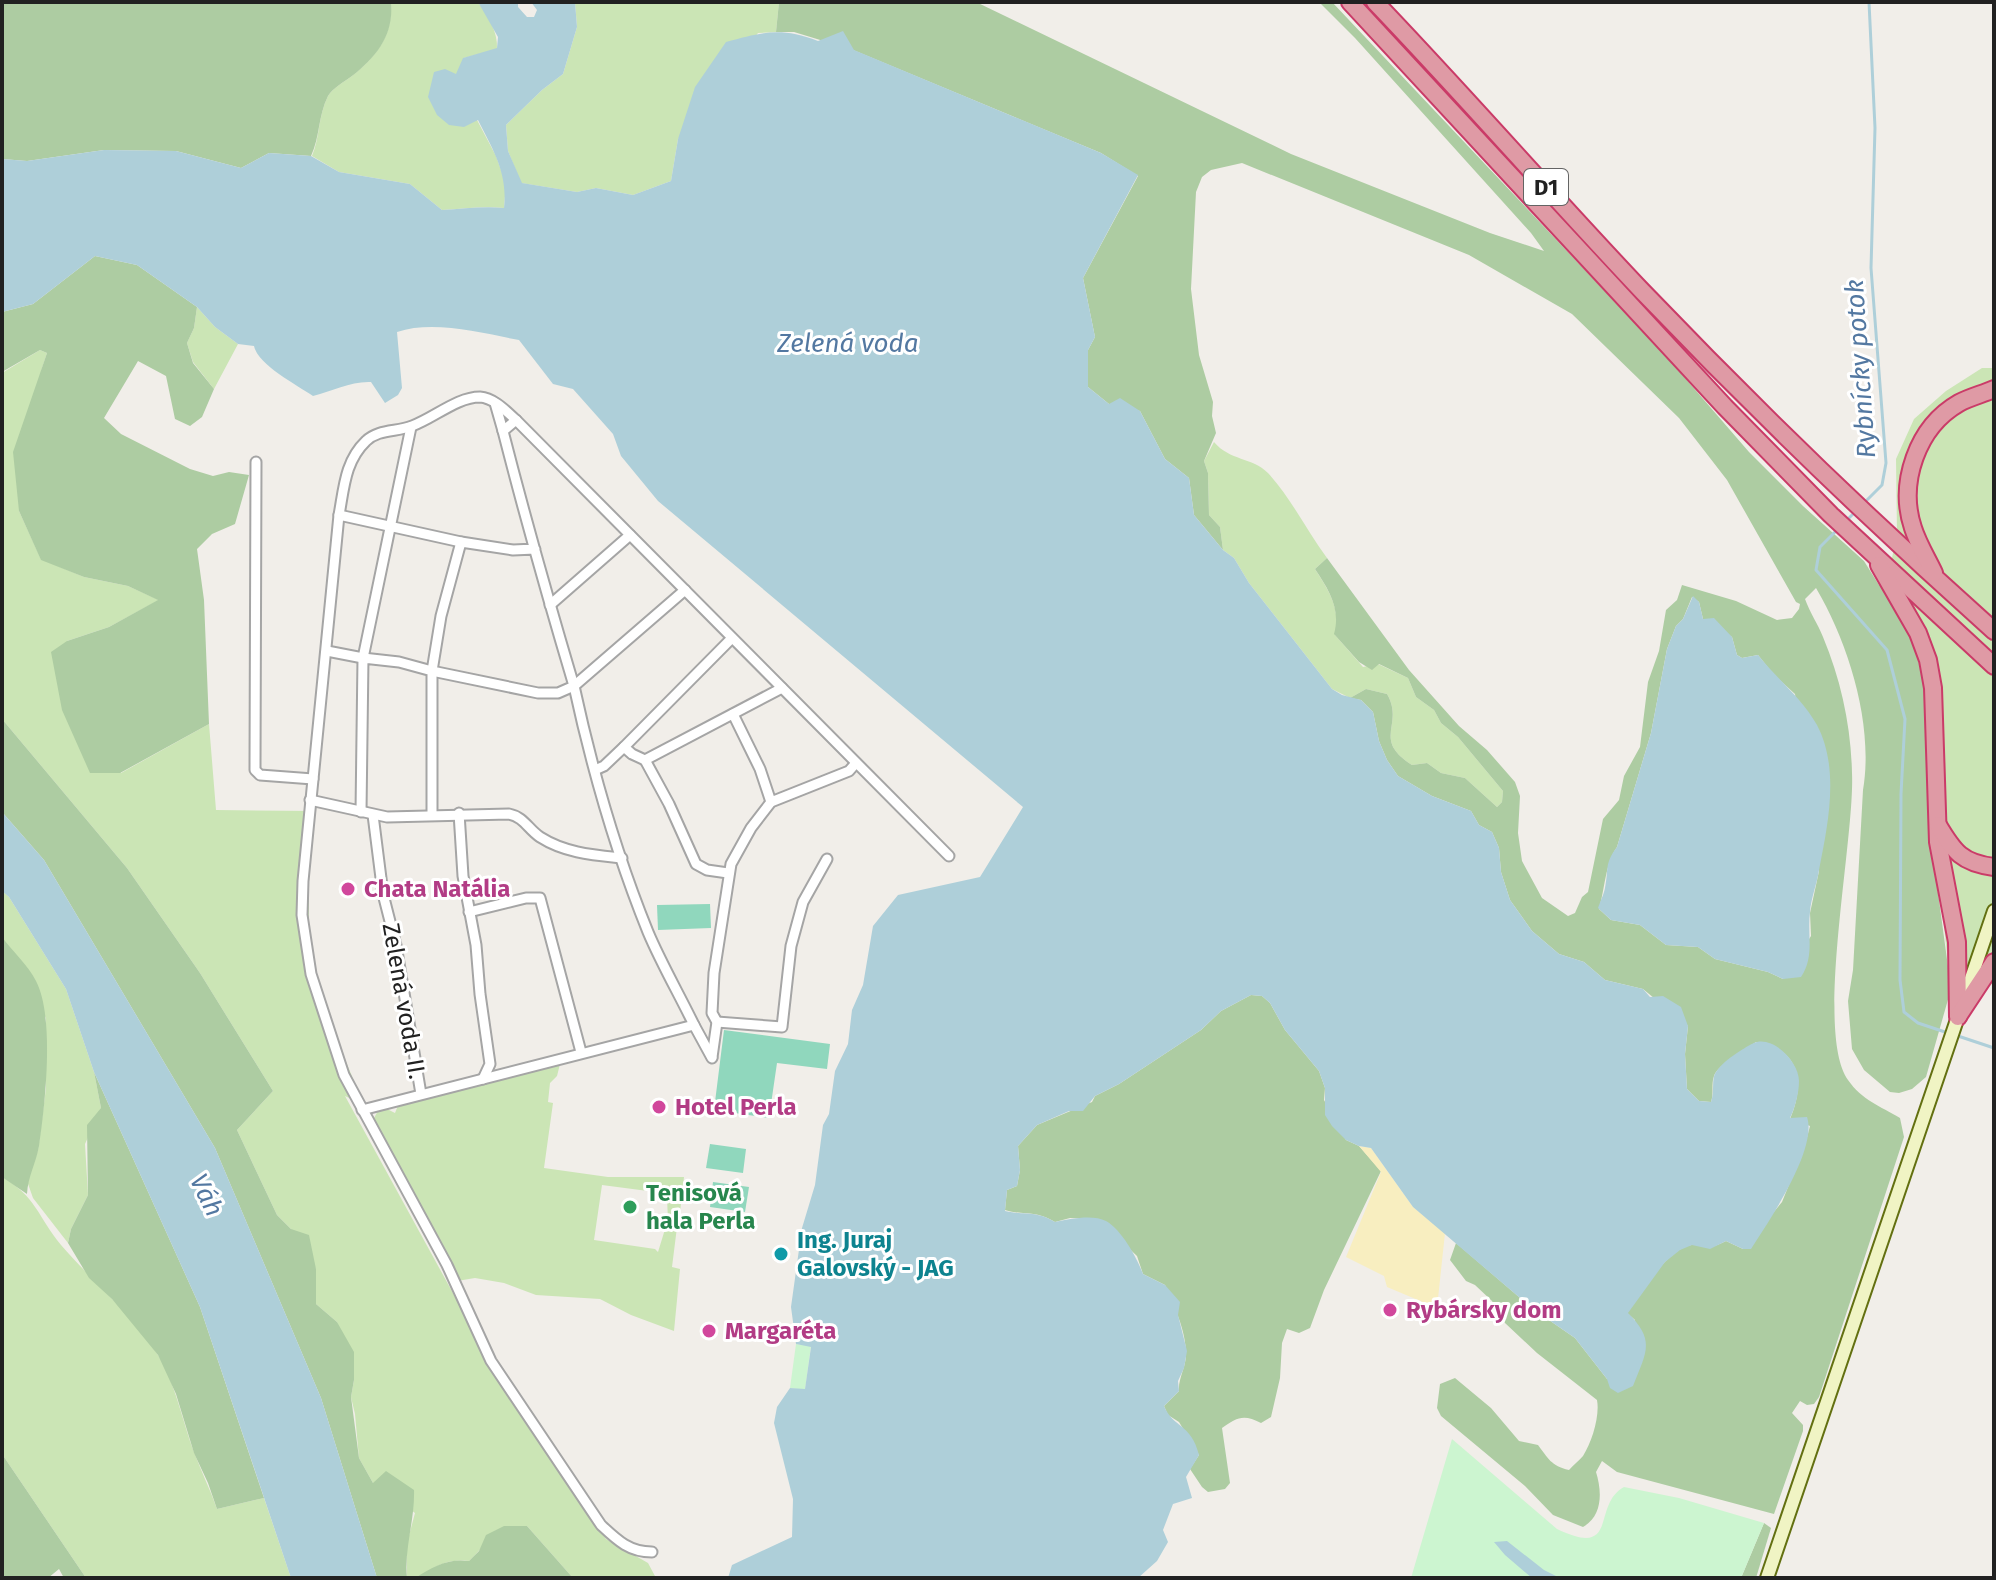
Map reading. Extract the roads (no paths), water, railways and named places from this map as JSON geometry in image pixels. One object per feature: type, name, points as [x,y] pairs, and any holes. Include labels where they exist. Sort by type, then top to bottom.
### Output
[{"type":"highway","name":"D1","points":[[1350,2],[1725,407],[1831,515],[1994,666]]},
{"type":"highway","name":"D1","points":[[1375,2],[1641,290],[1870,519],[1994,631]]},
{"type":"highway","points":[[1939,582],[1908,511],[1912,464],[1934,425],[1958,404],[1994,389]]},
{"type":"highway","points":[[1875,557],[1883,576],[1912,621],[1928,660],[1934,701],[1938,842],[1958,952],[1958,1017]]},
{"type":"highway","points":[[1937,824],[1961,857],[1975,864],[1994,867]]},
{"type":"highway","points":[[1958,1017],[1994,962]]},
{"type":"main road","points":[[1767,1578],[1994,911]]},
{"type":"street","points":[[652,1552],[639,1552],[617,1541],[596,1518],[491,1361],[447,1265],[344,1075],[311,974],[302,915],[310,800],[339,515],[346,472],[365,442],[379,433],[411,427],[470,399],[483,397],[495,402],[949,856]]},
{"type":"street","points":[[495,402],[622,858],[648,932],[712,1058],[714,973],[728,873],[751,828],[771,802],[849,771],[856,763]]},
{"type":"street","points":[[503,431],[516,420]]},
{"type":"street","points":[[361,812],[363,658],[411,427]]},
{"type":"street","points":[[256,462],[255,770],[260,775],[313,779]]},
{"type":"street","points":[[339,515],[461,542],[513,550],[535,549]]},
{"type":"street","points":[[550,605],[630,535]]},
{"type":"street","points":[[432,814],[432,671],[441,616],[461,542]]},
{"type":"street","points":[[327,651],[399,662],[538,693],[558,693],[574,686],[685,590]]},
{"type":"street","points":[[595,770],[604,766],[624,747],[732,638]]},
{"type":"street","points":[[645,760],[782,688]]},
{"type":"street","points":[[733,714],[760,769],[771,802]]},
{"type":"street","points":[[624,747],[645,760],[696,864],[707,870],[728,873]]},
{"type":"street","points":[[310,800],[373,815],[516,815],[541,837],[567,850],[622,858]]},
{"type":"street","points":[[459,813],[463,876],[476,945],[490,1064],[483,1079]]},
{"type":"street","name":"Zelená voda II.","points":[[373,815],[383,894],[396,945],[421,1094]]},
{"type":"street","points":[[715,1018],[782,1027],[791,946],[803,902],[827,859]]},
{"type":"street","points":[[469,912],[526,898],[540,898],[581,1052]]},
{"type":"street","name":"Zelená voda II.","points":[[362,1110],[715,1018]]},
{"type":"street","points":[[490,1064],[502,1074]]},
{"type":"water","name":"Zelená voda","points":[[478,2],[518,2],[518,7],[527,17],[534,17],[537,10],[531,2],[575,2],[577,27],[563,74],[506,125],[508,151],[522,183],[577,192],[596,188],[633,195],[671,181],[678,139],[695,87],[726,42],[772,32],[818,41],[843,31],[854,50],[1101,153],[1138,175],[1083,278],[1095,337],[1088,350],[1088,387],[1109,404],[1120,398],[1140,411],[1165,459],[1189,478],[1194,515],[1223,550],[1234,558],[1249,583],[1332,689],[1361,700],[1373,712],[1379,741],[1398,776],[1432,796],[1471,811],[1479,825],[1492,832],[1499,848],[1501,872],[1510,900],[1532,931],[1559,954],[1584,962],[1605,980],[1643,989],[1650,997],[1663,996],[1681,1007],[1688,1026],[1685,1054],[1687,1089],[1699,1101],[1711,1102],[1718,1069],[1755,1043],[1764,1042],[1779,1048],[1791,1060],[1798,1074],[1799,1086],[1790,1118],[1807,1117],[1808,1131],[1799,1165],[1790,1184],[1751,1249],[1743,1249],[1726,1241],[1710,1249],[1692,1245],[1665,1262],[1628,1313],[1642,1331],[1646,1347],[1633,1386],[1618,1393],[1610,1388],[1607,1379],[1575,1338],[1533,1309],[1413,1207],[1371,1148],[1346,1140],[1332,1126],[1325,1115],[1325,1088],[1319,1071],[1285,1030],[1270,1003],[1262,996],[1251,995],[1221,1011],[1201,1030],[1119,1084],[1095,1096],[1083,1111],[1069,1111],[1037,1125],[1018,1146],[1020,1170],[1017,1186],[1007,1190],[1005,1211],[1036,1215],[1055,1222],[1088,1217],[1106,1221],[1123,1238],[1143,1274],[1165,1285],[1180,1302],[1178,1315],[1187,1351],[1178,1381],[1179,1391],[1164,1406],[1187,1431],[1199,1455],[1186,1477],[1192,1498],[1173,1504],[1163,1530],[1168,1542],[1157,1561],[1138,1578],[728,1578],[732,1565],[792,1537],[793,1499],[774,1423],[777,1407],[790,1388],[805,1389],[811,1347],[796,1344],[791,1307],[802,1228],[815,1185],[823,1125],[829,1114],[835,1071],[848,1044],[852,1010],[863,985],[873,926],[898,895],[980,877],[1023,807],[658,501],[621,456],[613,434],[573,389],[553,384],[519,340],[442,327],[397,332],[402,388],[398,395],[385,403],[371,382],[313,396],[270,367],[254,346],[238,344],[215,327],[197,307],[137,265],[95,256],[33,304],[2,312],[2,159],[27,161],[104,150],[176,151],[241,168],[269,153],[311,156],[339,172],[410,184],[442,210],[504,208],[501,173],[478,120],[464,127],[449,125],[437,115],[428,97],[434,72],[445,69],[456,74],[463,58],[497,48],[498,37]]},
{"type":"water","points":[[1693,596],[1699,602],[1703,619],[1714,618],[1732,637],[1737,655],[1742,658],[1758,655],[1797,697],[1817,725],[1824,742],[1830,797],[1809,921],[1808,961],[1801,977],[1783,979],[1768,972],[1715,959],[1698,947],[1666,945],[1640,925],[1611,920],[1598,908],[1609,862],[1617,847],[1651,733],[1667,649]]},
{"type":"water","name":"Váh","points":[[2,812],[44,860],[215,1148],[321,1398],[377,1578],[291,1578],[200,1307],[94,1072],[66,989],[9,897],[2,891]]},
{"type":"water","points":[[1507,1541],[1544,1570],[1560,1578],[1532,1578],[1494,1542]]},
{"type":"waterway","name":"Rybnícky potok","points":[[1865,502],[1882,485],[1886,463],[1871,268],[1875,128],[1869,2]]},
{"type":"waterway","name":"Rybnícky potok","points":[[1845,522],[1857,510]]},
{"type":"waterway","name":"Rybnícky potok","points":[[1837,530],[1820,547],[1816,570],[1887,650],[1905,719],[1901,794],[1900,980],[1904,1012],[1918,1023],[1948,1033]]},
{"type":"waterway","name":"Rybnícky potok","points":[[1955,1035],[1994,1048]]},
{"type":"place","name":"Chata Natália","points":[[348,889]]},
{"type":"place","name":"Hotel Perla","points":[[659,1107]]},
{"type":"place","name":"Tenisová hala Perla","points":[[630,1207]]},
{"type":"place","name":"Ing. Juraj Galovský - JAG","points":[[781,1254]]},
{"type":"place","name":"Rybársky dom","points":[[1390,1310]]},
{"type":"place","name":"Margaréta","points":[[709,1331]]}]
